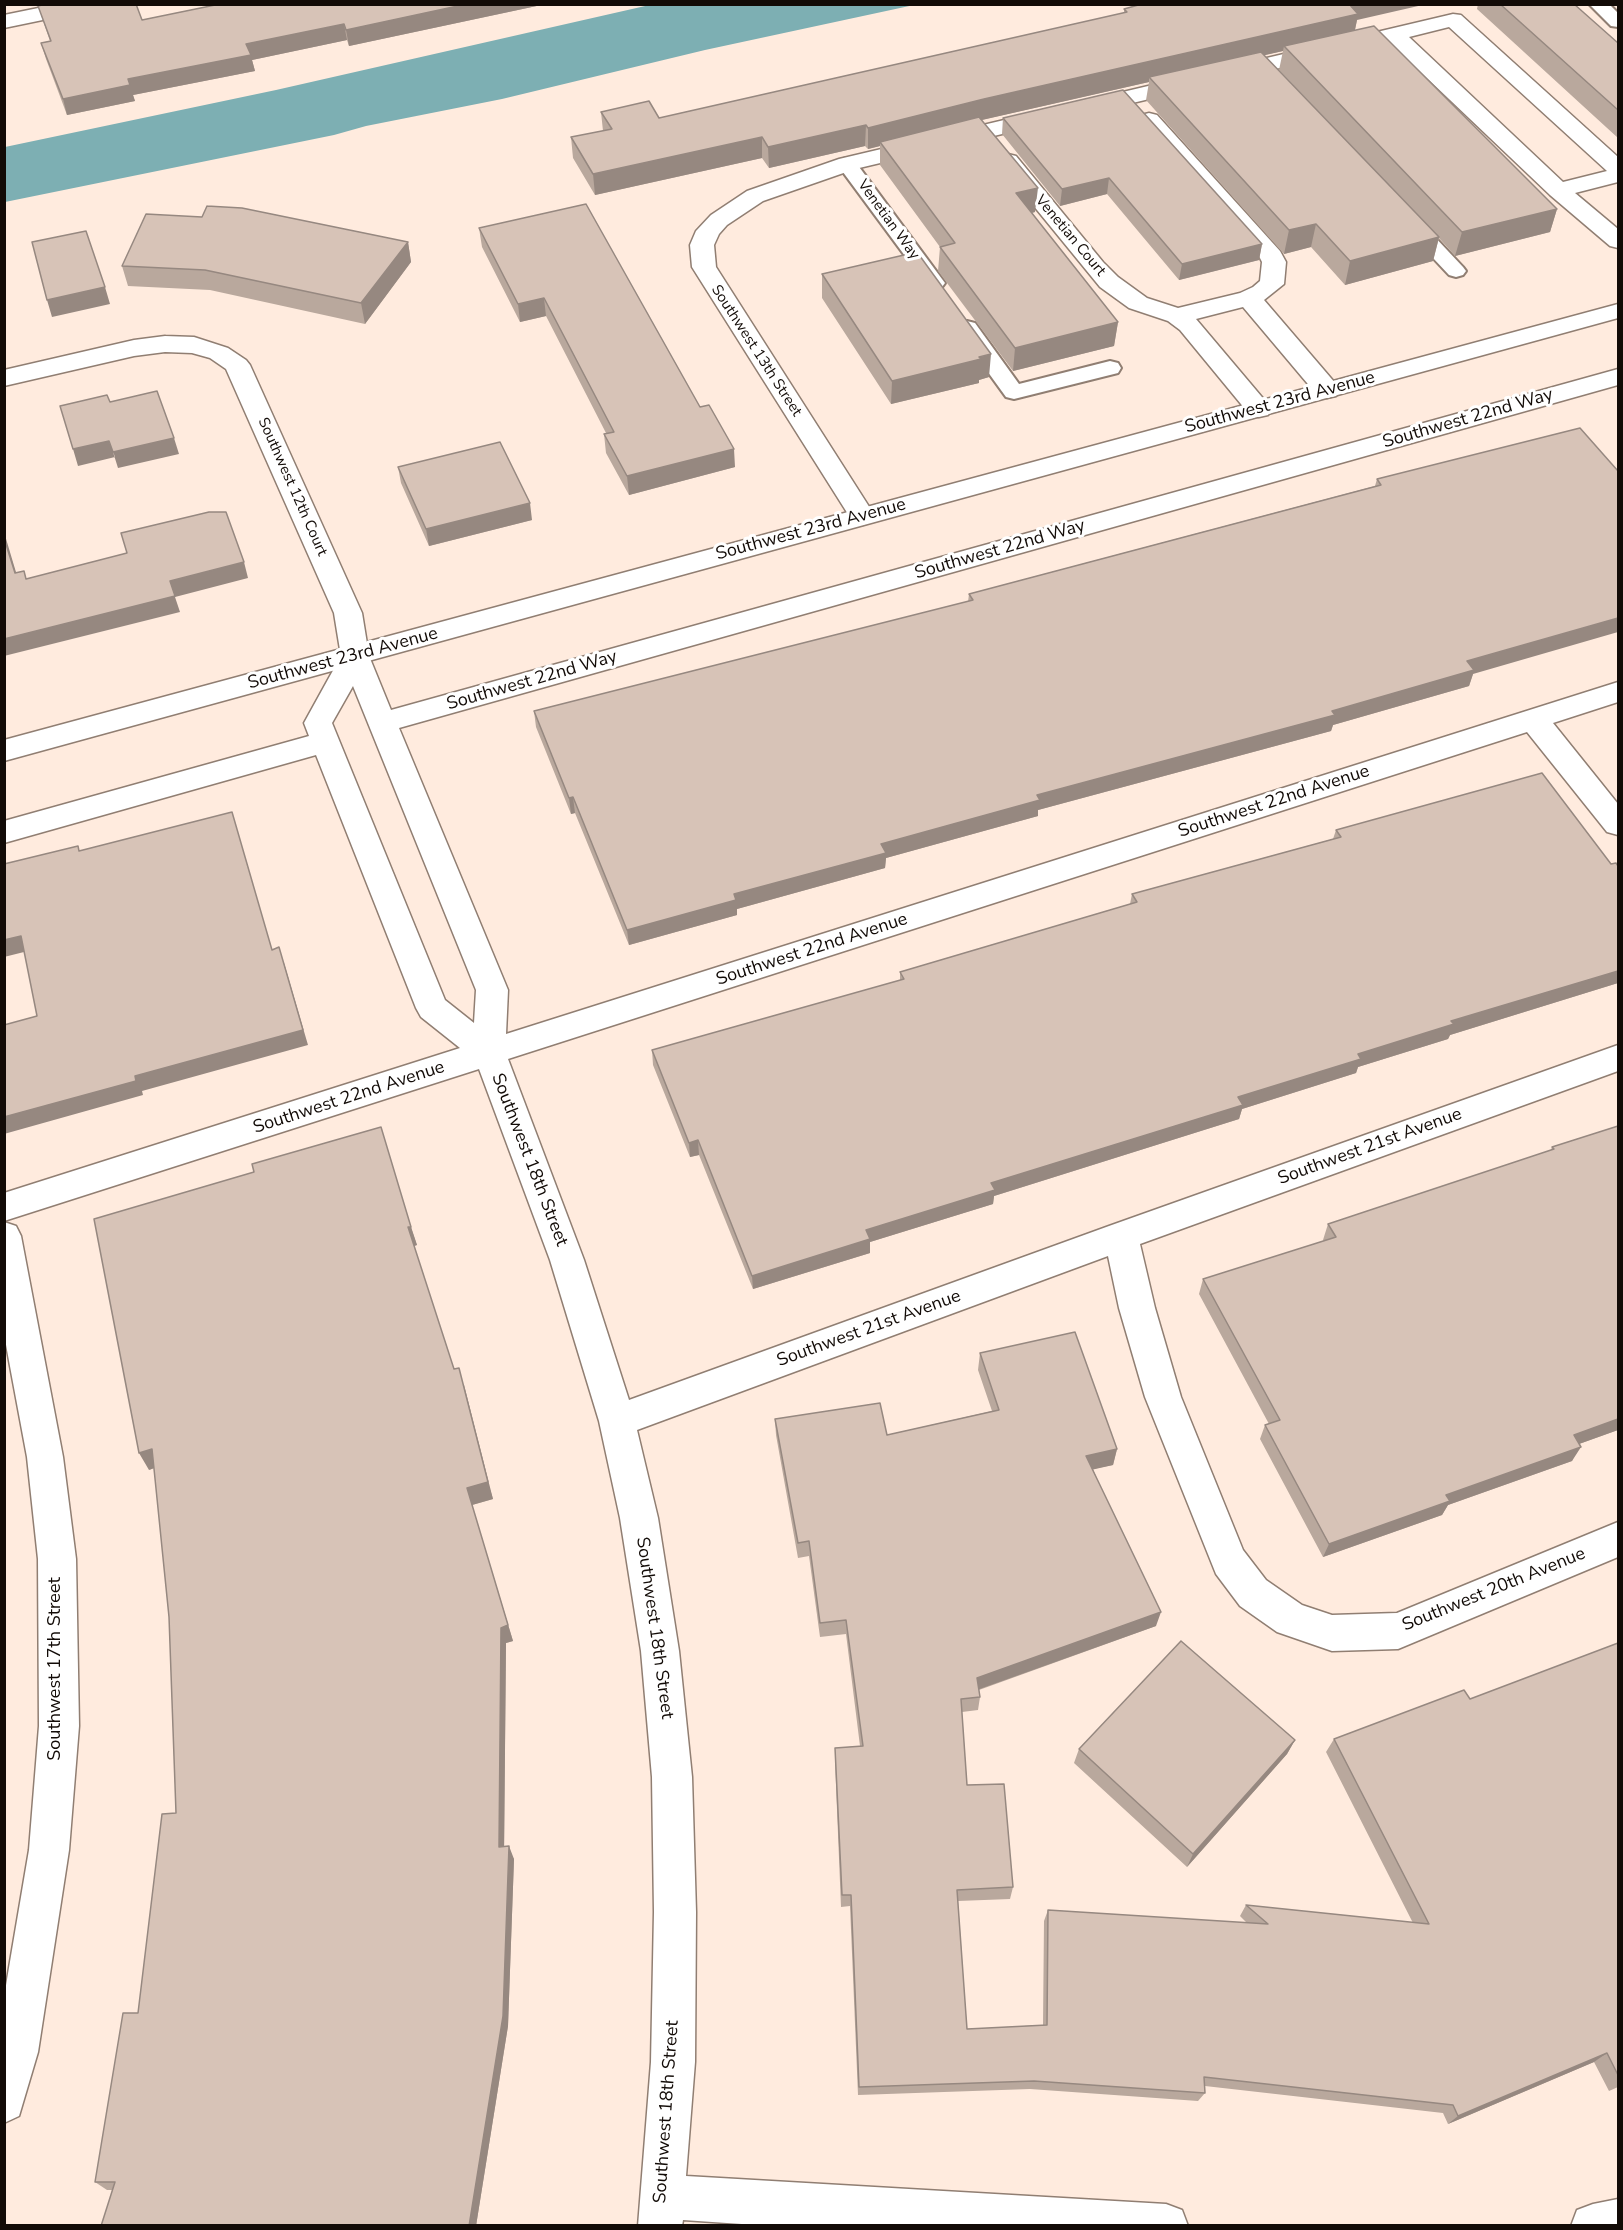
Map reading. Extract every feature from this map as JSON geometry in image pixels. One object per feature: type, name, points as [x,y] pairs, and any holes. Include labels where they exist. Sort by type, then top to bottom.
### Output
[{"type":"street","points":[[4,22],[92,4]]},
{"type":"street","name":"Southwest 13th Street","points":[[862,516],[704,267],[702,245],[708,231],[719,220],[755,196],[847,164],[983,129],[1127,96],[1267,71],[1393,34],[1453,20],[1618,169]]},
{"type":"street","points":[[1393,34],[1558,190],[1618,241]]},
{"type":"street","points":[[1127,96],[1268,250],[1274,262],[1272,284],[1249,298],[1177,316]]},
{"type":"street","name":"Venetian Court","points":[[983,129],[1109,282],[1138,303],[1177,316],[1189,326],[1259,408]]},
{"type":"street","points":[[1558,190],[1618,175]]},
{"type":"street","points":[[1249,298],[1327,390]]},
{"type":"street","name":"Southwest 23rd Avenue","points":[[4,751],[1618,311]]},
{"type":"street","name":"Southwest 12th Court","points":[[4,378],[134,348],[165,344],[194,345],[219,353],[237,365],[348,613],[355,656]]},
{"type":"street","name":"Southwest 22nd Way","points":[[381,723],[1617,380]]},
{"type":"street","name":"Southwest 18th Street","points":[[355,656],[492,990],[489,1053],[567,1260],[617,1421],[639,1518],[660,1651],[672,1777],[675,1912],[673,2062],[662,2211]]},
{"type":"street","name":"Southwest 18th Street","points":[[355,656],[318,723],[432,1008],[489,1053]]},
{"type":"street","name":"Southwest 22nd Avenue","points":[[4,1207],[1618,692]]},
{"type":"street","points":[[1533,718],[1618,824]]},
{"type":"street","points":[[4,832],[325,742]]},
{"type":"street","name":"Southwest 21st Avenue","points":[[617,1421],[1121,1236],[1618,1058]]},
{"type":"street","name":"Southwest 17th Street","points":[[4,1236],[46,1468],[57,1559],[59,1726],[50,1850],[17,2052],[4,2101]]},
{"type":"street","name":"Southwest 20th Avenue","points":[[1121,1236],[1137,1308],[1163,1397],[1229,1561],[1253,1593],[1291,1619],[1332,1633],[1398,1631],[1618,1539]]},
{"type":"street","points":[[662,2211],[1166,2226]]},
{"type":"street","points":[[1593,2226],[1618,2221]]},
{"type":"lane","points":[[1598,4],[1618,22]]},
{"type":"lane","name":"Venetian Way","points":[[847,164],[945,297]]},
{"type":"lane","points":[[1392,204],[1456,271]]},
{"type":"lane","points":[[958,316],[1014,392],[1110,368]]},
{"type":"water","points":[[654,4],[914,5],[705,50],[502,99],[5,202],[5,147],[276,90]]},
{"type":"building","points":[[46,4],[136,4],[142,20],[220,4],[467,4],[346,30],[344,24],[246,44],[251,55],[128,79],[130,85],[63,99],[41,43],[51,41],[38,6]]},
{"type":"building","points":[[1142,4],[1349,4],[1358,14],[984,99],[868,128],[866,125],[768,147],[762,137],[593,174],[571,137],[612,129],[601,112],[649,101],[659,118],[1127,12],[1124,9]]},
{"type":"building","points":[[1500,4],[1574,4],[1618,43],[1618,110]]},
{"type":"building","points":[[1374,26],[1557,209],[1462,232],[1284,46]]},
{"type":"building","points":[[1261,52],[1439,237],[1350,261],[1316,224],[1289,230],[1149,77]]},
{"type":"building","points":[[1123,90],[1262,244],[1182,264],[1109,178],[1062,189],[1003,118]]},
{"type":"building","points":[[979,117],[1038,188],[1016,193],[1118,322],[1015,348],[940,247],[955,243],[880,142]]},
{"type":"building","points":[[586,204],[700,407],[709,405],[734,449],[627,476],[604,434],[614,432],[544,298],[518,304],[479,228]]},
{"type":"building","points":[[207,206],[242,208],[408,242],[361,303],[205,270],[122,266],[146,214],[202,217]]},
{"type":"building","points":[[86,231],[105,287],[47,300],[32,242]]},
{"type":"building","points":[[917,252],[991,354],[979,357],[981,359],[892,381],[822,274]]},
{"type":"building","points":[[157,391],[174,438],[113,452],[109,441],[73,449],[60,406],[107,395],[110,402]]},
{"type":"building","points":[[1580,428],[1618,471],[1618,618],[1467,661],[1474,670],[1332,711],[1335,715],[1037,795],[1040,800],[881,844],[886,853],[734,894],[736,900],[627,930],[573,797],[569,798],[534,711],[973,600],[969,594],[1381,485],[1377,479]]},
{"type":"building","points":[[500,442],[530,503],[426,529],[398,467]]},
{"type":"building","points":[[209,512],[226,512],[244,562],[170,581],[175,596],[4,639],[4,538],[15,573],[24,571],[26,579],[127,553],[121,533]]},
{"type":"building","points":[[1542,773],[1611,864],[1616,863],[1618,866],[1618,971],[1451,1021],[1454,1024],[1358,1054],[1361,1059],[1238,1097],[1243,1105],[991,1183],[995,1190],[866,1230],[870,1239],[752,1276],[698,1140],[689,1143],[652,1050],[904,979],[900,972],[1137,902],[1132,894],[1341,837],[1336,830]]},
{"type":"building","points":[[232,812],[272,950],[279,947],[303,1030],[135,1076],[136,1081],[4,1117],[4,1025],[37,1016],[21,936],[4,940],[4,864],[78,846],[79,851]]},
{"type":"building","points":[[1618,1126],[1618,1419],[1574,1435],[1581,1447],[1446,1495],[1450,1501],[1329,1544],[1265,1425],[1280,1420],[1203,1279],[1336,1237],[1328,1224]]},
{"type":"building","points":[[381,1127],[411,1227],[408,1227],[454,1369],[459,1368],[488,1482],[467,1488],[508,1625],[501,1628],[499,1847],[509,1846],[503,2016],[469,2226],[101,2226],[115,2182],[95,2182],[123,2013],[138,2013],[162,1814],[176,1813],[169,1617],[152,1449],[139,1453],[94,1219],[254,1172],[252,1164]]},
{"type":"building","points":[[1075,1332],[1117,1449],[1086,1456],[1161,1612],[977,1678],[980,1697],[961,1699],[967,1785],[1004,1784],[1013,1887],[957,1890],[967,2029],[1047,2025],[1048,1910],[1268,1924],[1246,1905],[1429,1924],[1334,1739],[1464,1690],[1470,1699],[1618,1643],[1618,2075],[1607,2053],[1458,2116],[1453,2105],[1204,2077],[1205,2093],[1034,2081],[859,2087],[851,1895],[842,1895],[835,1748],[863,1746],[846,1620],[820,1623],[809,1541],[798,1543],[775,1419],[880,1403],[887,1435],[999,1410],[980,1353]]},
{"type":"building","points":[[1181,1641],[1295,1740],[1193,1854],[1079,1749]]}]
